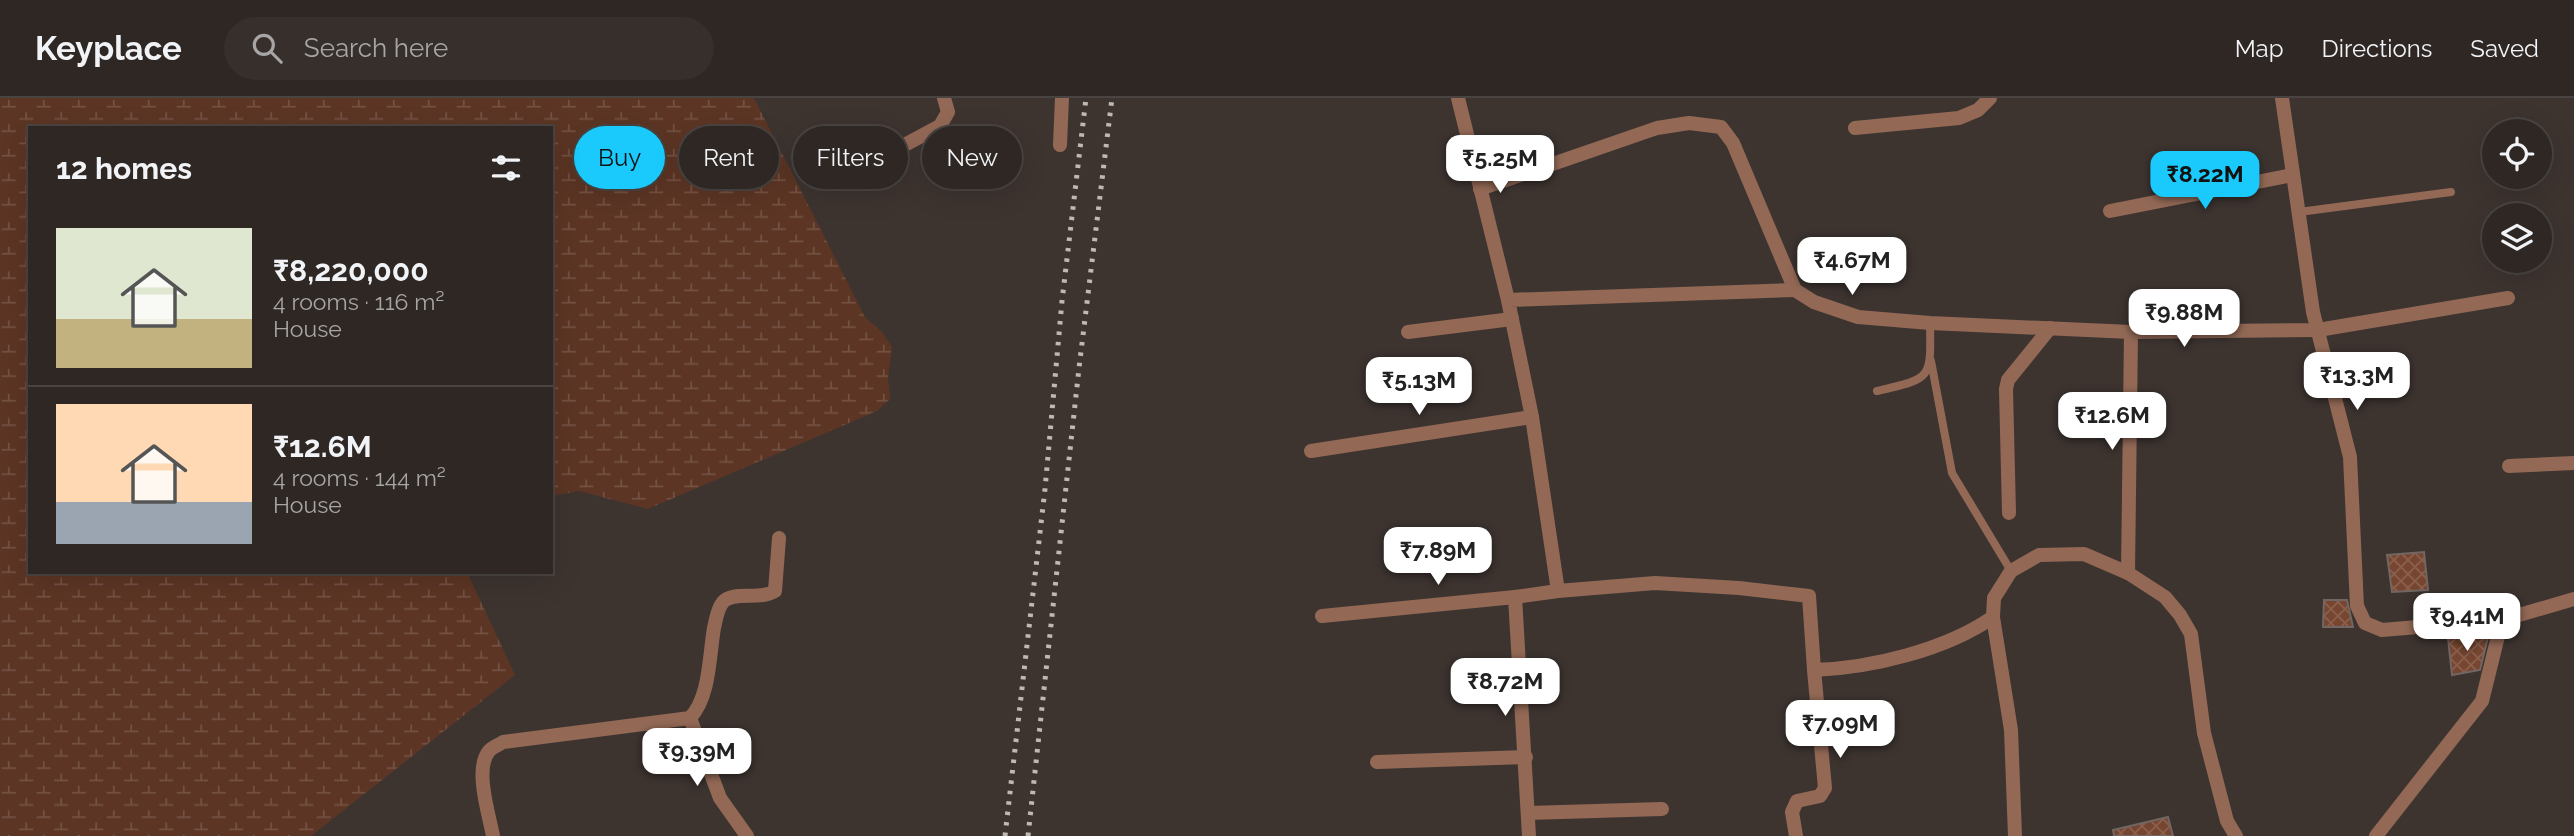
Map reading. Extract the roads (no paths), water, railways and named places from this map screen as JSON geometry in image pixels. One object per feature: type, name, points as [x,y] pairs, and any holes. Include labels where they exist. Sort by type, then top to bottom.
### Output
[{"type":"street","points":[[908,143],[940,126],[948,111],[944,98]]},
{"type":"street","points":[[1060,145],[1062,98]]},
{"type":"street","points":[[1458,98],[1508,300],[1532,417],[1558,591]]},
{"type":"street","points":[[1855,128],[1959,118],[1978,110],[1990,98]]},
{"type":"street","points":[[2282,98],[2318,330],[2350,457],[2357,607],[2365,623],[2382,630],[2502,620],[2574,599]]},
{"type":"street","points":[[1480,189],[1657,128],[1689,123],[1721,127],[1733,143],[1795,290]]},
{"type":"street","points":[[2110,211],[2293,175]]},
{"type":"street","points":[[1508,300],[1795,290],[1814,302],[1858,317],[2132,332],[2318,330],[2508,298]]},
{"type":"street","points":[[1408,332],[1512,319]]},
{"type":"street","points":[[2009,513],[2006,389],[2008,380],[2050,328]]},
{"type":"street","points":[[2128,573],[2132,332]]},
{"type":"street","points":[[1311,451],[1532,417]]},
{"type":"street","points":[[2509,466],[2574,463]]},
{"type":"street","points":[[493,836],[482,764],[489,750],[503,742],[690,718],[699,709],[717,613],[723,602],[730,597],[767,596],[775,591],[779,538]]},
{"type":"street","points":[[2015,836],[2011,730],[1993,617],[1994,598],[2011,571],[2039,555],[2084,554],[2128,573],[2165,597],[2191,634],[2204,733],[2227,821],[2236,836]]},
{"type":"street","points":[[1322,616],[1655,583],[1809,596],[1825,788],[1820,796],[1797,801],[1792,812],[1796,836]]},
{"type":"street","points":[[1515,597],[1529,836]]},
{"type":"street","points":[[1814,670],[1839,669],[1923,650],[1974,630],[1993,617]]},
{"type":"street","points":[[2376,836],[2482,701],[2502,620]]},
{"type":"street","points":[[690,718],[720,799],[747,836]]},
{"type":"street","points":[[1377,762],[1525,757]]},
{"type":"street","points":[[1528,813],[1662,809]]},
{"type":"lane","points":[[2299,212],[2451,192]]},
{"type":"lane","points":[[1930,323],[1931,361],[1952,473],[2011,571]]},
{"type":"lane","points":[[1877,391],[1917,382],[1925,375],[1931,361]]},
{"type":"railway","points":[[1005,836],[1086,98]]},
{"type":"railway","points":[[1028,836],[1079,368],[1112,98]]}]
